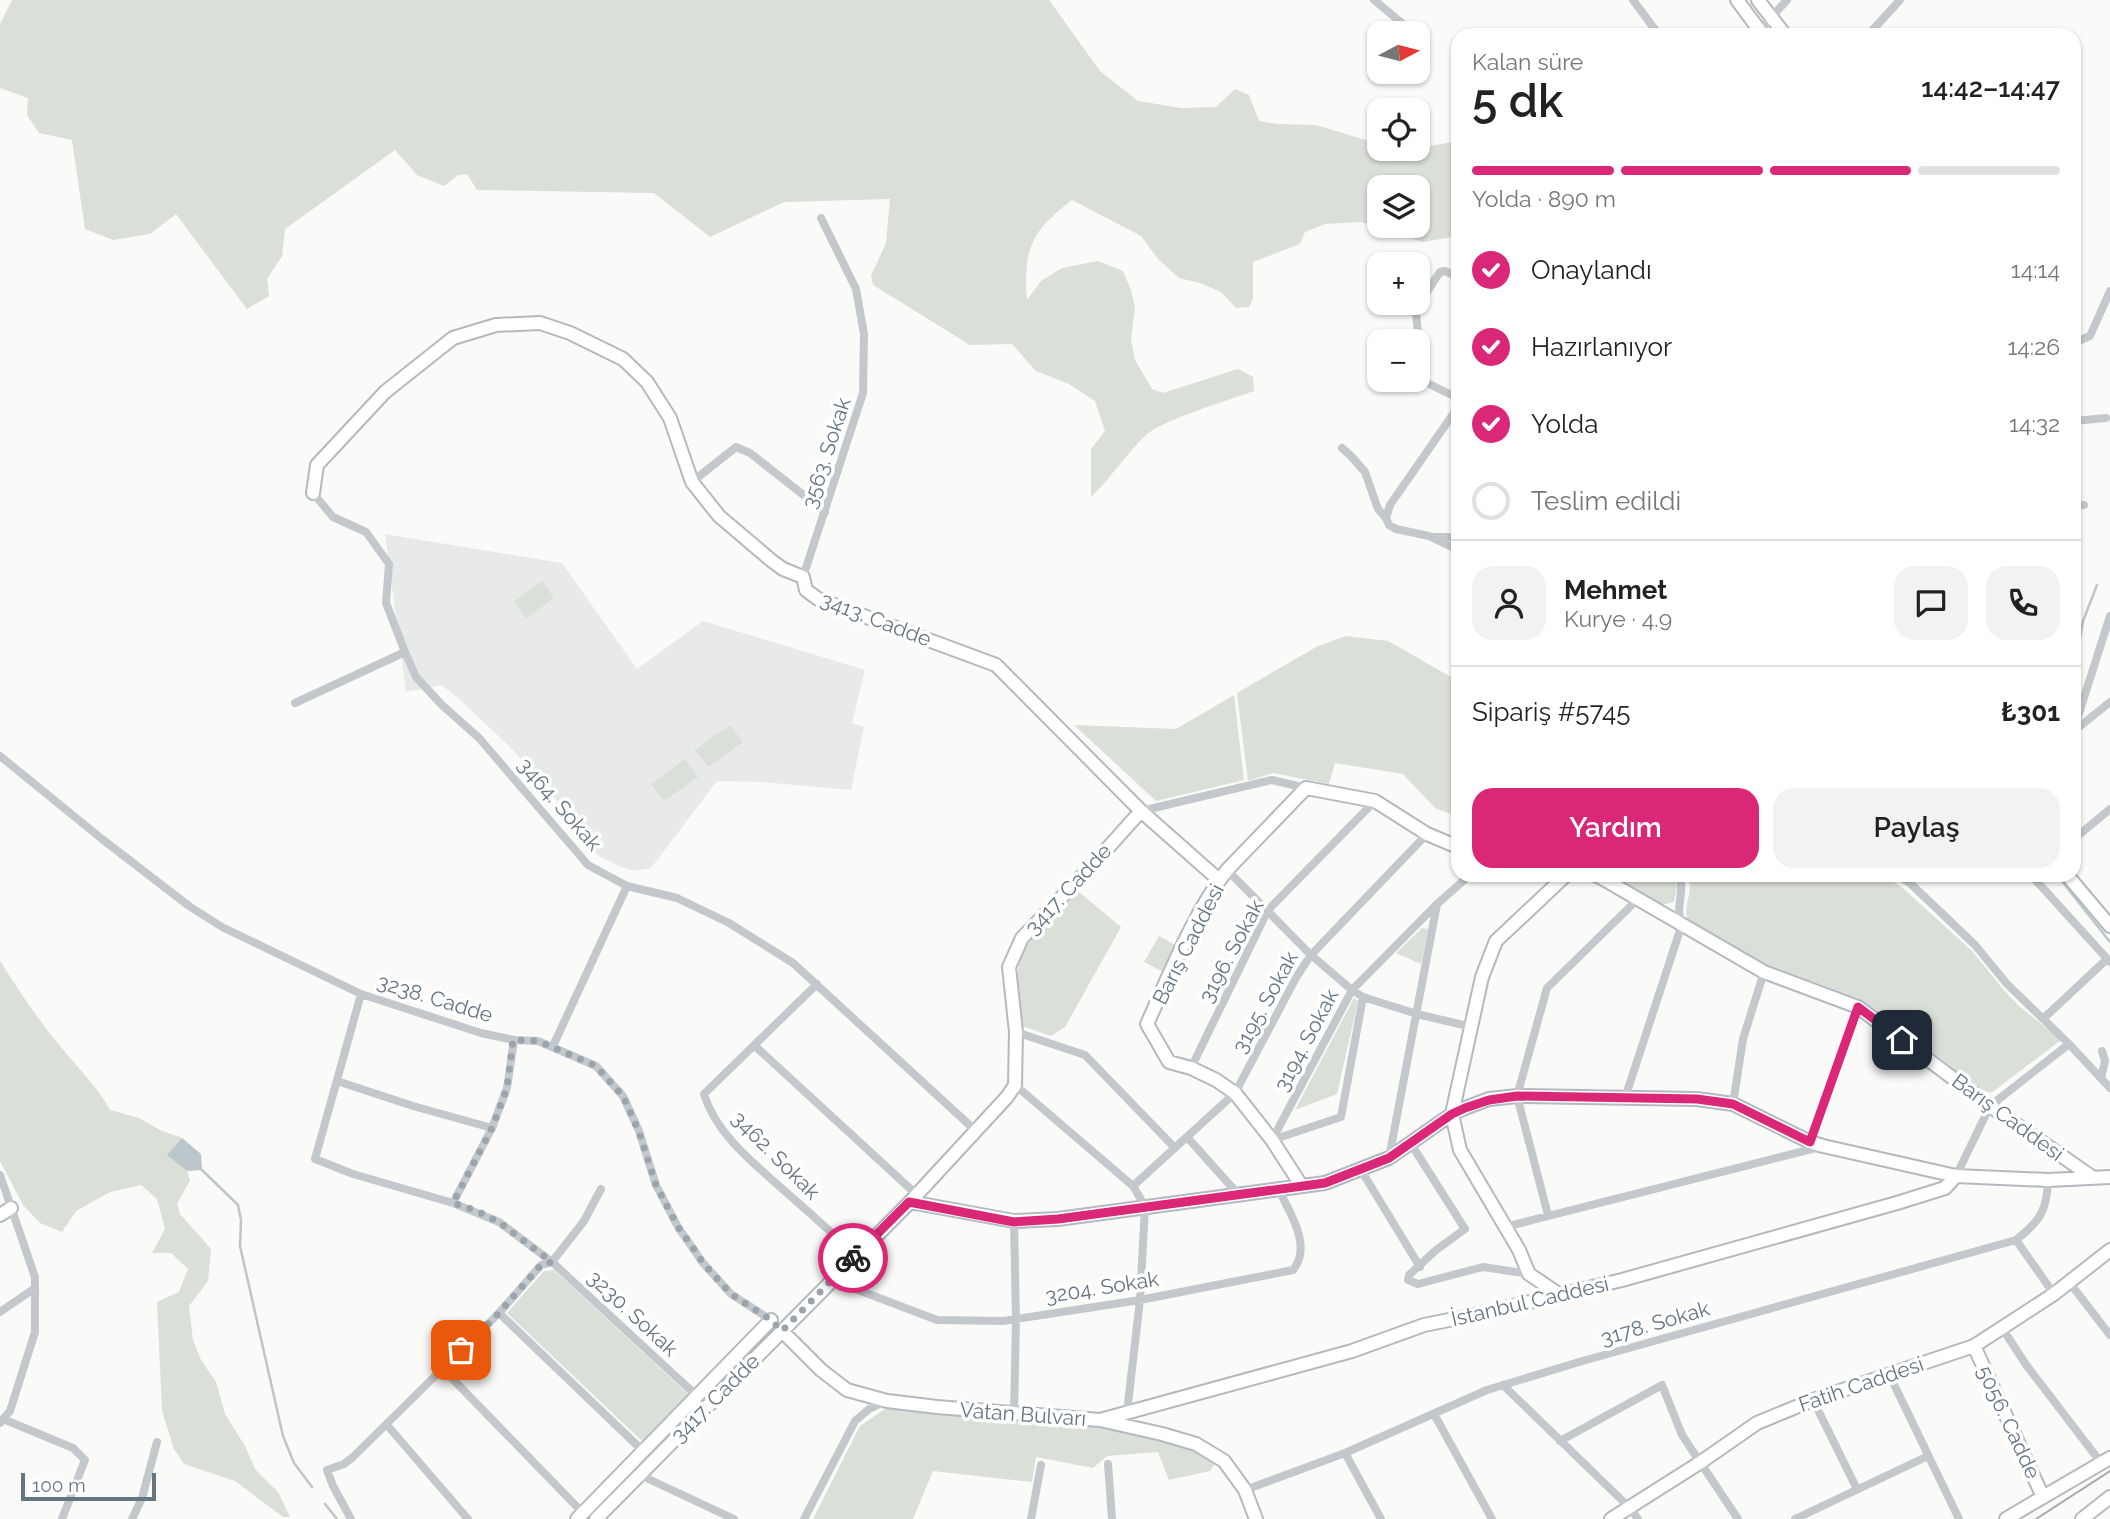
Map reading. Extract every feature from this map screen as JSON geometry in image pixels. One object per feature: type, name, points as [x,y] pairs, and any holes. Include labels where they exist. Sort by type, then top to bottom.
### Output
[{"type":"street","points":[[1374,0],[1399,21]]},
{"type":"street","points":[[1633,0],[1654,28]]},
{"type":"street","points":[[1737,0],[1757,28]]},
{"type":"street","points":[[1758,0],[1780,28]]},
{"type":"street","points":[[1765,28],[1787,0]]},
{"type":"street","points":[[1874,28],[1900,0]]},
{"type":"street","name":"3563. Sokak","points":[[803,578],[863,393],[864,334],[856,289],[821,218]]},
{"type":"street","points":[[1451,274],[1440,272],[1417,307],[1416,313],[1423,382],[1451,395]]},
{"type":"street","points":[[2081,340],[2091,336],[2110,291]]},
{"type":"street","name":"3413. Cadde","points":[[313,493],[317,465],[385,392],[453,338],[496,325],[540,323],[570,333],[623,359],[647,382],[670,418],[692,482],[734,530],[783,569],[803,578],[806,590],[818,598],[996,665],[1141,811],[1223,875]]},
{"type":"street","points":[[1451,417],[1390,505],[1387,517],[1389,525],[1396,529],[1429,536],[1451,537]]},
{"type":"street","points":[[2081,420],[2106,418]]},
{"type":"street","points":[[692,482],[736,447],[750,453],[825,512]]},
{"type":"street","points":[[1342,448],[1365,472],[1378,509],[1387,517]]},
{"type":"street","name":"3464. Sokak","points":[[313,493],[333,516],[366,532],[389,564],[386,603],[416,677],[479,738],[588,864],[627,886],[677,898],[729,923],[793,963],[976,1131]]},
{"type":"street","points":[[1429,536],[1451,547]]},
{"type":"street","points":[[2081,708],[2110,616]]},
{"type":"street","points":[[295,703],[405,652]]},
{"type":"street","points":[[2081,725],[2110,702]]},
{"type":"street","name":"3238. Cadde","points":[[0,756],[189,906],[252,943],[361,994],[481,1033],[513,1040],[538,1041],[596,1066],[623,1096],[639,1132],[656,1185],[678,1227],[703,1263],[731,1294],[771,1320],[782,1331]]},
{"type":"street","points":[[1141,811],[1272,780],[1375,801],[1427,834],[1451,844]]},
{"type":"street","name":"Barış Caddesi","points":[[1301,1185],[1272,1140],[1235,1093],[1191,1068],[1169,1062],[1147,1024],[1183,946],[1223,875],[1306,788]]},
{"type":"street","name":"3196. Sokak","points":[[1191,1068],[1268,910],[1375,801]]},
{"type":"street","points":[[2081,833],[2110,809]]},
{"type":"street","name":"3417. Cadde","points":[[596,1519],[913,1198],[976,1131],[1014,1085],[1016,1031],[1009,967],[1022,938],[1141,811]]},
{"type":"street","name":"3195. Sokak","points":[[1133,1186],[1235,1093],[1311,954],[1427,834]]},
{"type":"street","points":[[1223,875],[1268,910],[1311,954],[1363,997],[1472,1027]]},
{"type":"street","name":"3194. Sokak","points":[[1272,1140],[1352,990],[1462,882]]},
{"type":"street","points":[[1529,1274],[1519,1250],[1460,1150],[1452,1114],[1482,977],[1496,941],[1561,882]]},
{"type":"street","name":"Barış Caddesi","points":[[1607,882],[1764,972],[1858,1007],[2092,1178]]},
{"type":"street","points":[[1625,1098],[1682,924],[1678,916],[1682,882]]},
{"type":"street","points":[[1907,882],[1975,946],[2007,984],[2110,1088]]},
{"type":"street","points":[[2037,882],[2109,960],[2043,1019]]},
{"type":"street","points":[[2073,882],[2109,922]]},
{"type":"street","points":[[553,1046],[627,886]]},
{"type":"street","points":[[1548,1215],[1517,1096],[1546,988],[1639,899]]},
{"type":"street","points":[[1389,1158],[1437,904]]},
{"type":"street","points":[[1660,912],[1671,911],[1679,906]]},
{"type":"street","points":[[1733,1104],[1743,1039],[1764,972]]},
{"type":"street","name":"3462. Sokak","points":[[817,984],[704,1094],[717,1121],[747,1156],[856,1255]]},
{"type":"street","points":[[361,994],[337,1081],[412,1106],[492,1128]]},
{"type":"street","points":[[1272,1140],[1341,1116],[1363,997]]},
{"type":"street","points":[[1817,1144],[1858,1007]]},
{"type":"street","points":[[1016,1031],[1085,1055],[1175,1148]]},
{"type":"street","points":[[453,1203],[492,1128],[507,1088],[513,1040]]},
{"type":"street","points":[[1956,1175],[1990,1106],[2069,1044]]},
{"type":"street","points":[[755,1046],[913,1198],[1014,1222],[1058,1219],[1325,1183],[1389,1158],[1452,1114],[1489,1100],[1517,1096],[1697,1099],[1733,1104],[1817,1144],[1956,1175],[2048,1180],[2110,1177]]},
{"type":"street","points":[[2101,1078],[2105,1061],[2102,1051]]},
{"type":"street","name":"3230. Sokak","points":[[337,1081],[315,1159],[354,1174],[477,1211],[499,1222],[552,1262],[697,1396]]},
{"type":"street","points":[[1014,1085],[1133,1186],[1145,1206],[1140,1300],[1127,1412]]},
{"type":"street","points":[[1187,1137],[1238,1194]]},
{"type":"street","points":[[1411,1144],[1465,1229],[1436,1250],[1409,1275],[1408,1280],[1418,1284],[1483,1267],[1529,1274],[1560,1294]]},
{"type":"street","points":[[1505,1227],[1817,1144]]},
{"type":"street","points":[[1361,1170],[1420,1267]]},
{"type":"street","points":[[0,1175],[5,1211],[15,1217],[35,1277],[35,1332],[10,1410],[2,1421],[73,1448],[85,1460],[62,1519]]},
{"type":"street","name":"İstanbul Caddesi","points":[[1100,1420],[1352,1351],[1424,1325],[1648,1273],[1897,1203],[1945,1188],[1956,1175]]},
{"type":"street","name":"3178. Sokak","points":[[1245,1490],[1345,1453],[1487,1390],[2016,1240],[2037,1222],[2044,1210],[2048,1180]]},
{"type":"street","name":"3204. Sokak","points":[[834,1276],[845,1285],[937,1320],[1003,1321],[1140,1300],[1293,1270],[1302,1253],[1298,1233],[1278,1188]]},
{"type":"street","points":[[351,1519],[327,1470],[344,1464],[353,1457],[499,1313],[541,1265],[552,1262],[584,1221],[601,1189]]},
{"type":"street","points":[[1014,1222],[1014,1413]]},
{"type":"street","points":[[2016,1240],[2054,1294]]},
{"type":"street","name":"Fatih Caddesi","points":[[1611,1519],[1634,1514],[1661,1486],[1757,1423],[1813,1400],[1974,1346],[2054,1294],[2110,1250]]},
{"type":"street","points":[[2068,1282],[2110,1335]]},
{"type":"street","points":[[0,1312],[35,1288]]},
{"type":"street","points":[[499,1313],[643,1451]]},
{"type":"street","name":"3417. Cadde","points":[[580,1516],[771,1320]]},
{"type":"street","points":[[2002,1328],[2027,1366],[2106,1461],[2006,1519]]},
{"type":"street","name":"Vatan Bulvarı","points":[[782,1331],[821,1370],[847,1390],[887,1401],[1100,1420],[1196,1444],[1224,1461],[1245,1490],[1254,1514],[1264,1519]]},
{"type":"street","name":"5056. Cadde","points":[[1974,1346],[2043,1497]]},
{"type":"street","points":[[442,1368],[580,1516]]},
{"type":"street","points":[[1889,1374],[1959,1519]]},
{"type":"street","points":[[1503,1385],[1634,1514]]},
{"type":"street","points":[[1560,1441],[1662,1385],[1682,1434],[1738,1519]]},
{"type":"street","points":[[1813,1400],[1857,1489]]},
{"type":"street","points":[[804,1519],[855,1421],[869,1409],[887,1401]]},
{"type":"street","points":[[1434,1414],[1492,1519]]},
{"type":"street","points":[[387,1425],[468,1519]]},
{"type":"street","points":[[132,1519],[142,1498],[157,1442]]},
{"type":"street","points":[[1345,1453],[1381,1519]]},
{"type":"street","points":[[1795,1519],[1928,1456]]},
{"type":"street","points":[[1108,1464],[1112,1519]]},
{"type":"street","points":[[1031,1519],[1041,1465]]},
{"type":"street","points":[[640,1475],[734,1519]]},
{"type":"street","points":[[2082,1519],[2110,1497]]},
{"type":"shaded area","points":[[12,0],[1049,0],[1100,71],[1138,101],[1181,108],[1216,107],[1235,89],[1249,95],[1259,121],[1316,125],[1367,140],[1367,161],[1430,161],[1430,146],[1451,142],[1451,237],[1423,242],[1411,238],[1430,238],[1430,175],[1367,175],[1367,224],[1325,224],[1305,232],[1300,244],[1253,262],[1253,299],[1249,307],[1236,308],[1221,292],[1179,278],[1158,259],[1141,236],[1072,200],[1045,224],[1034,240],[1026,269],[1027,300],[1041,281],[1062,268],[1098,261],[1123,271],[1135,308],[1131,339],[1135,360],[1152,389],[1163,393],[1238,369],[1253,377],[1254,391],[1180,417],[1153,430],[1138,443],[1091,497],[1091,449],[1105,431],[1095,401],[1069,384],[1036,371],[1012,344],[970,345],[873,285],[871,276],[886,243],[890,199],[784,202],[710,237],[654,193],[477,190],[467,174],[458,175],[444,186],[417,175],[395,150],[285,229],[282,256],[267,279],[269,296],[247,309],[176,214],[150,234],[113,240],[85,229],[72,140],[39,133],[27,115],[28,98],[0,88],[0,24]]},
{"type":"shaded area","points":[[385,534],[562,563],[637,669],[703,621],[865,670],[852,723],[864,727],[851,790],[717,781],[651,868],[634,871],[599,856],[588,849],[577,824],[511,748],[457,697],[441,685],[406,692]]},
{"type":"shaded area","points":[[542,581],[554,598],[526,619],[514,601]]},
{"type":"shaded area","points":[[1346,636],[1388,641],[1451,677],[1451,814],[1435,808],[1403,774],[1335,763],[1329,784],[1273,773],[1248,781],[1237,693],[1318,646]]},
{"type":"shaded area","points":[[1234,695],[1244,780],[1156,801],[1074,725],[1176,729]]},
{"type":"shaded area","points":[[730,725],[743,742],[708,767],[695,750]]},
{"type":"shaded area","points":[[685,759],[698,777],[664,801],[651,784]]},
{"type":"shaded area","points":[[1621,882],[1675,882],[1677,886],[1674,902],[1662,905]]},
{"type":"shaded area","points":[[1689,882],[1894,882],[1972,951],[2019,1006],[2061,1040],[1991,1093],[1978,1088],[1860,999],[1767,965],[1688,921],[1686,909]]},
{"type":"shaded area","points":[[1079,892],[1121,927],[1065,1027],[1051,1036],[1022,1026],[1018,970],[1026,947],[1033,937]]},
{"type":"shaded area","points":[[1422,928],[1428,929],[1421,964],[1396,953]]},
{"type":"shaded area","points":[[1159,936],[1177,946],[1163,972],[1144,962]]},
{"type":"shaded area","points":[[0,961],[28,1004],[110,1110],[139,1118],[182,1138],[168,1155],[187,1171],[190,1180],[177,1204],[180,1214],[211,1249],[208,1281],[189,1306],[193,1340],[201,1360],[216,1382],[225,1414],[245,1446],[255,1469],[278,1492],[290,1517],[283,1517],[235,1481],[184,1464],[174,1449],[162,1411],[157,1302],[179,1292],[188,1269],[171,1253],[152,1253],[165,1229],[157,1199],[141,1185],[110,1192],[76,1211],[62,1232],[40,1223],[23,1205],[0,1161]]},
{"type":"shaded area","points":[[1354,998],[1358,1001],[1337,1094],[1295,1110]]},
{"type":"shaded area","points":[[182,1138],[201,1154],[202,1170],[187,1171],[167,1155]]},
{"type":"shaded area","points":[[554,1270],[689,1395],[643,1442],[507,1313],[544,1271]]},
{"type":"shaded area","points":[[888,1407],[1100,1426],[1196,1450],[1216,1462],[1210,1471],[1169,1480],[1158,1452],[1107,1456],[1093,1468],[1036,1457],[1032,1482],[933,1471],[913,1519],[813,1519],[860,1426]]},
{"type":"waterway","points":[[2081,633],[2097,585]]},
{"type":"waterway","points":[[2063,882],[2110,942]]},
{"type":"waterway","points":[[202,1170],[238,1205],[241,1220],[240,1246],[283,1436],[294,1463],[312,1487]]},
{"type":"waterway","points":[[325,1504],[337,1519]]},
{"type":"tram line","points":[[2036,1519],[2110,1471]]},
{"type":"way so far","points":[[461,1350],[499,1313],[541,1265],[552,1262],[499,1222],[453,1203],[492,1128],[507,1088],[513,1040],[538,1041],[596,1066],[623,1096],[639,1132],[656,1185],[678,1227],[703,1263],[731,1294],[771,1320],[782,1331],[853,1258]]},
{"type":"route","points":[[853,1258],[909,1202],[1014,1222],[1058,1219],[1325,1183],[1389,1158],[1452,1114],[1465,1108],[1489,1100],[1517,1096],[1697,1099],[1733,1104],[1810,1142],[1858,1007],[1902,1040]]}]
